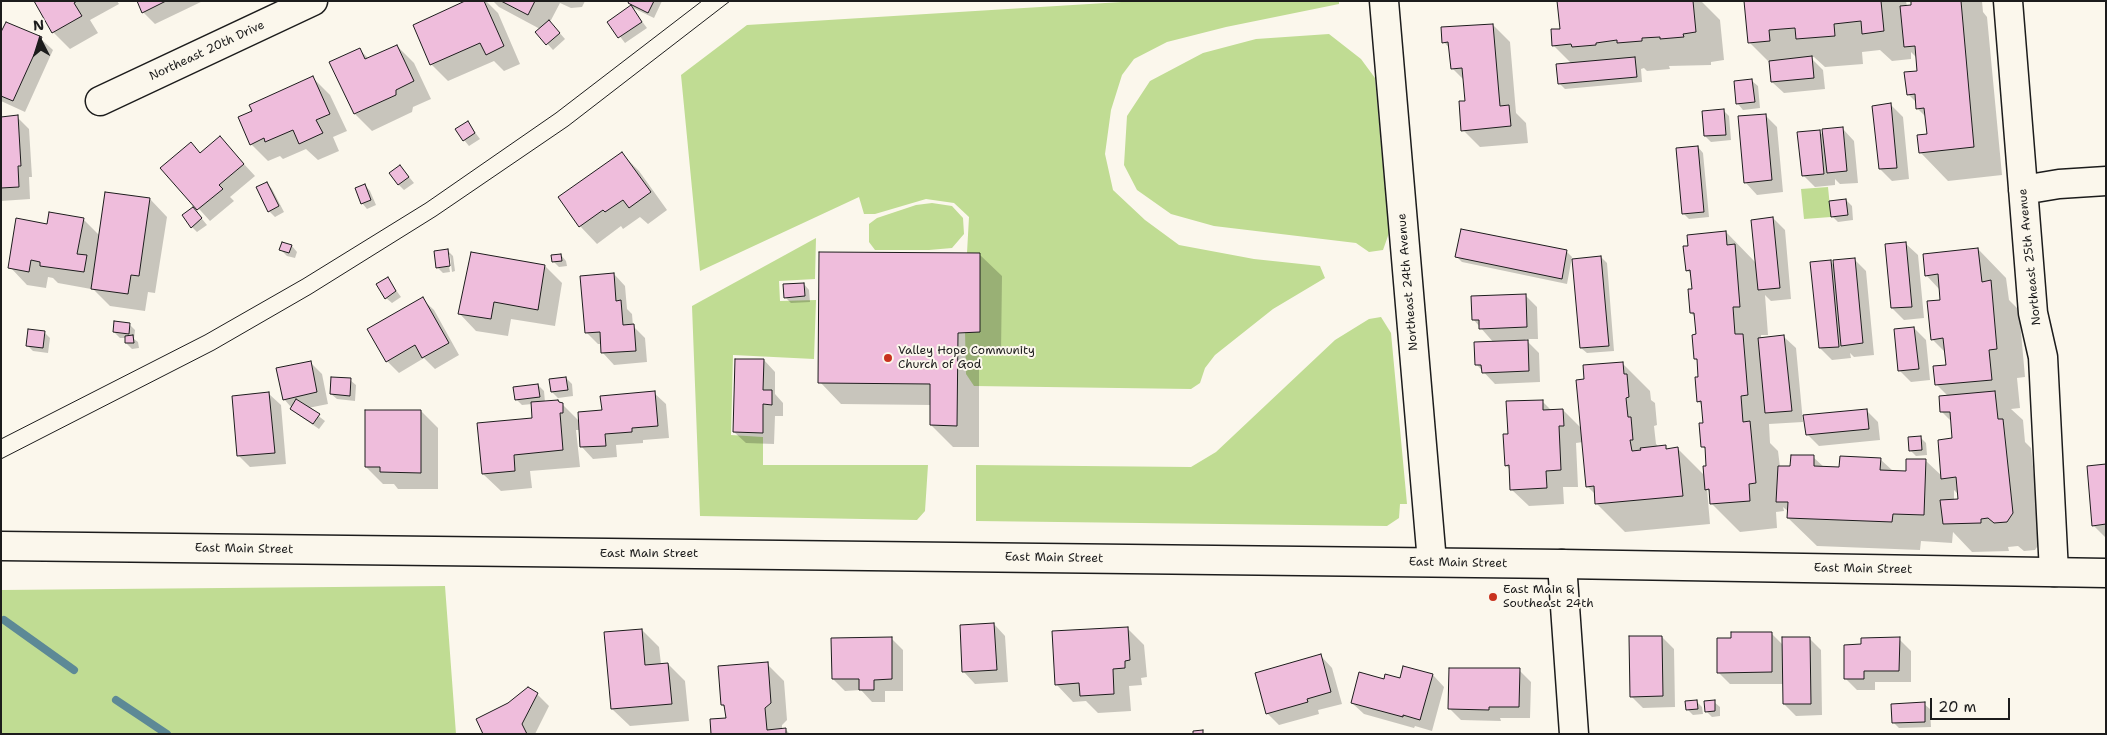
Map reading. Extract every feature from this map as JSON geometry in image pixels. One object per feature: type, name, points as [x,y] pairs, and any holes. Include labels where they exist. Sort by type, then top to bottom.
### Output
[{"type":"main road","name":"Northeast 20th Drive","points":[[100,101],[313,1]]},
{"type":"main road","name":"Northeast 24th Avenue","points":[[1384,1],[1432,562]]},
{"type":"main road","name":"Northeast 25th Avenue","points":[[2008,1],[2033,313],[2043,357],[2054,572]]},
{"type":"main road","points":[[2023,190],[2059,184],[2106,180]]},
{"type":"main road","name":"East Main Street","points":[[1,546],[1432,562],[2106,573]]},
{"type":"main road","points":[[1562,564],[1574,734]]},
{"type":"green space","points":[[1138,1],[1339,1],[1339,4],[1226,27],[1167,42],[1134,59],[1122,75],[1111,110],[1105,154],[1113,190],[1145,220],[1179,245],[1254,259],[1320,266],[1325,278],[1273,309],[1215,355],[1205,368],[1200,383],[1191,389],[974,386],[966,374],[965,332],[980,332],[980,254],[967,253],[969,217],[954,203],[926,199],[875,214],[864,214],[859,197],[700,271],[681,75],[747,25]]},
{"type":"green space","points":[[1329,34],[1361,59],[1375,78],[1389,233],[1383,250],[1369,252],[1356,243],[1214,226],[1171,214],[1137,190],[1124,165],[1127,116],[1150,81],[1203,53],[1256,39]]},
{"type":"green space","points":[[1828,187],[1831,217],[1804,219],[1801,189]]},
{"type":"green space","points":[[932,203],[952,206],[963,218],[964,234],[952,248],[875,250],[869,242],[869,224],[877,218],[916,205]]},
{"type":"green space","points":[[816,238],[815,279],[779,281],[780,301],[816,300],[814,359],[733,355],[731,435],[763,437],[763,465],[928,465],[925,511],[917,520],[700,516],[692,306]]},
{"type":"green space","points":[[1381,317],[1391,333],[1407,504],[1400,504],[1399,518],[1387,526],[976,521],[976,465],[1191,467],[1216,452],[1335,340],[1369,319]]},
{"type":"green space","points":[[445,586],[456,734],[1,734],[1,590]]},
{"type":"building","points":[[34,1],[77,1],[74,3],[82,16],[52,33]]},
{"type":"building","points":[[137,1],[166,1],[142,13]]},
{"type":"building","points":[[465,1],[484,1],[504,46],[486,55],[480,43],[430,65],[413,25]]},
{"type":"building","points":[[501,1],[535,1],[528,15]]},
{"type":"building","points":[[629,1],[654,1],[648,13],[628,3]]},
{"type":"building","points":[[1557,1],[1693,1],[1696,32],[1683,34],[1684,37],[1642,38],[1642,41],[1617,43],[1617,40],[1596,43],[1596,45],[1572,47],[1571,44],[1552,46],[1551,29],[1560,29]]},
{"type":"building","points":[[1744,1],[1881,1],[1884,31],[1862,34],[1861,21],[1834,24],[1835,36],[1796,39],[1795,28],[1769,30],[1770,41],[1748,43]]},
{"type":"building","points":[[1911,1],[1961,1],[1974,147],[1919,153],[1917,135],[1927,134],[1924,108],[1916,109],[1915,94],[1907,95],[1904,72],[1917,71],[1915,46],[1904,47],[1900,6],[1911,5]]},
{"type":"building","points":[[631,5],[642,22],[618,38],[607,22]]},
{"type":"building","points":[[549,20],[560,33],[546,45],[535,32]]},
{"type":"building","points":[[6,22],[42,37],[13,101],[1,96],[1,32]]},
{"type":"building","points":[[1493,24],[1500,106],[1509,105],[1511,126],[1461,131],[1459,101],[1465,101],[1462,68],[1451,69],[1448,42],[1442,43],[1441,27]]},
{"type":"building","points":[[397,45],[414,81],[396,90],[396,95],[354,114],[329,62],[360,48],[365,59]]},
{"type":"building","points":[[1812,56],[1814,78],[1771,82],[1769,61]]},
{"type":"building","points":[[1635,57],[1637,77],[1558,84],[1556,64]]},
{"type":"building","points":[[313,76],[330,114],[316,120],[323,133],[299,144],[293,130],[265,142],[264,138],[250,145],[238,117],[252,111],[249,105]]},
{"type":"building","points":[[1752,79],[1755,102],[1736,104],[1734,81]]},
{"type":"building","points":[[1891,103],[1897,168],[1879,169],[1872,106]]},
{"type":"building","points":[[1724,109],[1726,135],[1704,136],[1702,111]]},
{"type":"building","points":[[1766,114],[1772,180],[1744,183],[1738,116]]},
{"type":"building","points":[[18,115],[21,166],[18,166],[19,187],[1,188],[1,117]]},
{"type":"building","points":[[468,121],[475,133],[463,141],[455,129]]},
{"type":"building","points":[[1843,127],[1847,171],[1827,173],[1822,129]]},
{"type":"building","points":[[1820,130],[1824,174],[1802,176],[1797,132]]},
{"type":"building","points":[[220,136],[244,164],[219,185],[223,189],[197,210],[160,168],[191,142],[200,153]]},
{"type":"building","points":[[1698,146],[1704,212],[1682,214],[1676,148]]},
{"type":"building","points":[[622,152],[651,192],[629,208],[623,200],[605,212],[603,210],[579,227],[558,197]]},
{"type":"building","points":[[400,165],[409,177],[398,185],[389,173]]},
{"type":"building","points":[[267,182],[279,206],[268,212],[256,187]]},
{"type":"building","points":[[365,184],[371,200],[361,204],[355,188]]},
{"type":"building","points":[[105,192],[150,198],[139,276],[131,275],[128,294],[91,289]]},
{"type":"building","points":[[1846,199],[1848,215],[1831,217],[1829,201]]},
{"type":"building","points":[[193,207],[202,218],[191,228],[182,215]]},
{"type":"building","points":[[49,212],[84,218],[77,254],[87,255],[84,272],[40,266],[40,262],[31,260],[29,272],[8,268],[16,218],[47,224]]},
{"type":"building","points":[[1773,217],[1780,288],[1758,290],[1751,220]]},
{"type":"building","points":[[1461,229],[1567,250],[1562,279],[1455,257]]},
{"type":"building","points":[[1726,231],[1727,245],[1735,244],[1740,307],[1733,307],[1735,334],[1743,334],[1748,395],[1741,396],[1743,422],[1750,421],[1756,483],[1749,484],[1750,501],[1710,504],[1709,489],[1705,490],[1703,466],[1706,466],[1705,447],[1701,447],[1699,423],[1703,423],[1701,401],[1697,402],[1695,377],[1698,377],[1697,359],[1694,359],[1692,335],[1696,334],[1694,313],[1690,313],[1688,289],[1692,289],[1690,270],[1686,271],[1683,246],[1688,246],[1687,235]]},
{"type":"building","points":[[282,242],[292,245],[289,253],[279,250]]},
{"type":"building","points":[[1906,242],[1912,307],[1891,308],[1885,244]]},
{"type":"building","points":[[1978,248],[1982,282],[1991,280],[1997,349],[1989,350],[1992,380],[1935,385],[1933,366],[1946,365],[1943,338],[1931,340],[1927,301],[1940,300],[1938,274],[1925,276],[1923,254]]},
{"type":"building","points":[[448,249],[450,266],[436,268],[434,251]]},
{"type":"building","points":[[471,252],[545,265],[538,310],[494,302],[491,319],[458,314]]},
{"type":"building","name":"Valley Hope Community Church of God","points":[[819,252],[980,253],[980,332],[958,333],[957,426],[930,425],[930,384],[818,383]]},
{"type":"building","points":[[561,254],[562,261],[552,262],[551,255]]},
{"type":"building","points":[[1601,256],[1609,346],[1580,348],[1572,259]]},
{"type":"building","points":[[1855,258],[1863,343],[1841,346],[1833,260]]},
{"type":"building","points":[[1831,260],[1839,347],[1819,348],[1810,262]]},
{"type":"building","points":[[614,273],[616,301],[621,300],[623,325],[634,324],[636,351],[601,353],[600,332],[585,333],[580,276]]},
{"type":"building","points":[[388,277],[396,291],[385,299],[376,284]]},
{"type":"building","points":[[804,283],[805,296],[784,298],[783,284]]},
{"type":"building","points":[[1526,294],[1527,327],[1479,329],[1479,320],[1472,320],[1471,296]]},
{"type":"building","points":[[423,297],[449,343],[422,358],[415,345],[386,362],[367,329]]},
{"type":"building","points":[[114,321],[130,323],[129,334],[113,332]]},
{"type":"building","points":[[1914,327],[1919,369],[1898,371],[1894,329]]},
{"type":"building","points":[[28,329],[45,331],[43,348],[26,346]]},
{"type":"building","points":[[133,335],[134,343],[125,343],[125,336]]},
{"type":"building","points":[[1784,335],[1792,411],[1765,413],[1758,338]]},
{"type":"building","points":[[1528,340],[1529,371],[1482,373],[1481,365],[1475,365],[1474,342]]},
{"type":"building","points":[[735,359],[764,359],[763,390],[772,390],[772,405],[763,404],[763,433],[733,432]]},
{"type":"building","points":[[311,361],[317,392],[283,400],[276,368]]},
{"type":"building","points":[[1623,362],[1624,374],[1627,374],[1629,397],[1626,398],[1628,417],[1631,417],[1633,440],[1630,440],[1632,451],[1641,450],[1640,448],[1666,445],[1666,449],[1678,447],[1683,496],[1595,504],[1594,486],[1586,487],[1576,380],[1584,379],[1583,365]]},
{"type":"building","points":[[331,377],[351,378],[350,396],[330,394]]},
{"type":"building","points":[[566,377],[568,390],[551,392],[549,379]]},
{"type":"building","points":[[538,384],[540,397],[515,400],[513,387]]},
{"type":"building","points":[[655,391],[658,426],[632,428],[632,432],[605,434],[606,446],[580,447],[578,412],[602,410],[600,396]]},
{"type":"building","points":[[1995,391],[1998,419],[2003,419],[2013,513],[2007,522],[1994,523],[1988,518],[1981,519],[1981,523],[1943,524],[1940,500],[1958,499],[1956,477],[1941,479],[1938,440],[1952,438],[1950,412],[1940,412],[1939,396]]},
{"type":"building","points":[[269,392],[275,453],[237,456],[232,396]]},
{"type":"building","points":[[296,399],[320,414],[313,424],[290,409]]},
{"type":"building","points":[[558,400],[563,403],[563,413],[560,413],[563,450],[514,455],[515,471],[482,474],[477,423],[532,418],[531,402]]},
{"type":"building","points":[[1543,400],[1543,410],[1563,409],[1564,426],[1559,426],[1561,470],[1546,471],[1547,488],[1510,490],[1509,465],[1505,466],[1503,434],[1508,434],[1506,401]]},
{"type":"building","points":[[1867,409],[1869,429],[1806,435],[1803,415]]},
{"type":"building","points":[[365,410],[421,410],[421,473],[380,472],[380,467],[365,467]]},
{"type":"building","points":[[1921,436],[1922,450],[1909,451],[1908,437]]},
{"type":"building","points":[[1791,455],[1814,455],[1814,466],[1839,467],[1840,456],[1881,458],[1880,470],[1906,471],[1906,459],[1926,459],[1924,515],[1893,514],[1892,522],[1787,518],[1788,502],[1776,502],[1778,466],[1790,466]]},
{"type":"building","points":[[2106,464],[2106,524],[2092,526],[2087,466]]},
{"type":"building","points":[[994,623],[997,670],[962,672],[960,625]]},
{"type":"building","points":[[1128,627],[1130,660],[1125,661],[1125,668],[1113,669],[1114,694],[1080,696],[1079,683],[1055,685],[1052,631]]},
{"type":"building","points":[[642,629],[645,665],[668,663],[672,704],[611,709],[604,632]]},
{"type":"building","points":[[1731,632],[1772,632],[1772,672],[1717,673],[1717,638],[1731,638]]},
{"type":"building","points":[[1629,636],[1662,636],[1663,696],[1630,697]]},
{"type":"building","points":[[892,637],[892,679],[874,680],[874,690],[859,690],[859,679],[832,679],[831,638]]},
{"type":"building","points":[[1782,637],[1810,637],[1811,704],[1783,704]]},
{"type":"building","points":[[1900,637],[1899,671],[1864,671],[1864,679],[1844,679],[1844,645],[1861,644],[1861,638]]},
{"type":"building","points":[[1321,654],[1331,692],[1307,699],[1308,702],[1266,714],[1255,673]]},
{"type":"building","points":[[768,662],[771,703],[765,708],[767,730],[786,728],[786,734],[711,734],[710,719],[726,718],[724,705],[721,705],[718,666]]},
{"type":"building","points":[[1403,666],[1433,674],[1420,720],[1351,703],[1359,672],[1384,679],[1385,674],[1400,678]]},
{"type":"building","points":[[1449,668],[1520,668],[1519,707],[1489,707],[1489,710],[1448,709]]},
{"type":"building","points":[[528,687],[538,693],[522,724],[527,734],[483,734],[476,719],[508,703]]},
{"type":"building","points":[[1697,700],[1698,709],[1686,710],[1685,701]]},
{"type":"building","points":[[1715,700],[1715,711],[1705,712],[1704,701]]},
{"type":"building","points":[[1925,702],[1925,722],[1892,723],[1891,704]]},
{"type":"building","points":[[1203,730],[1203,734],[1193,734],[1193,731]]},
{"type":"waterway","points":[[4,620],[74,670]]},
{"type":"waterway","points":[[116,700],[167,734]]},
{"type":"tram line","points":[[1,439],[205,335],[303,279],[426,203],[556,113],[702,1]]},
{"type":"tram line","points":[[1,459],[214,350],[311,294],[436,216],[568,126],[730,1]]},
{"type":"place","name":"Valley Hope Community Church of God","points":[[888,358]]},
{"type":"place","name":"East Main & Southeast 24th","points":[[1493,597]]}]
